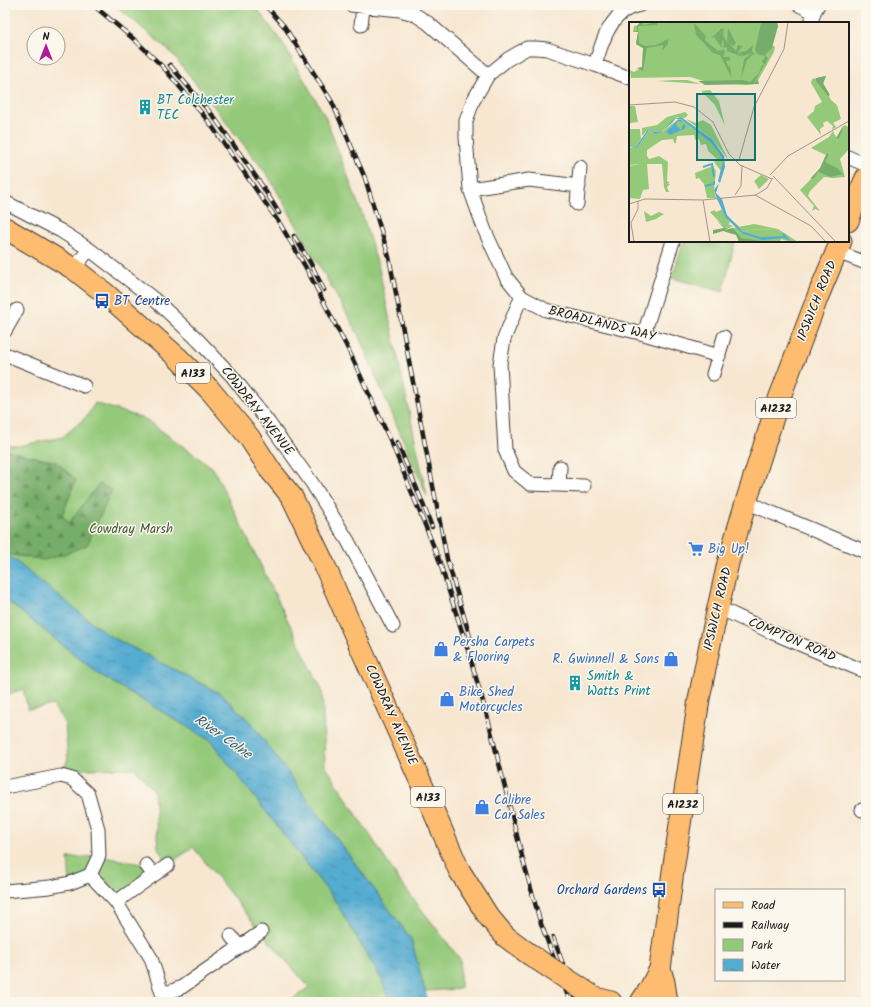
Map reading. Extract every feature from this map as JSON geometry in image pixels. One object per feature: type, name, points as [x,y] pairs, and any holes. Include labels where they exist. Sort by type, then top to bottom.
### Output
[{"type":"main road","points":[[849,218],[866,178]]},
{"type":"main road","name":"COWDRAY AVENUE","points":[[10,234],[74,269],[106,294],[177,357],[210,390],[249,437],[271,471],[292,497],[324,564],[459,870],[488,916],[505,936],[529,954],[599,999]]},
{"type":"main road","name":"IPSWICH ROAD","points":[[641,1002],[660,969],[674,858],[699,699],[728,564],[779,399],[818,296],[839,247]]},
{"type":"main road","name":"IPSWICH ROAD","points":[[660,969],[664,982],[667,1002]]},
{"type":"main road","points":[[646,1002],[651,1002]]},
{"type":"street","points":[[595,65],[606,34],[615,20],[627,10],[640,5]]},
{"type":"street","points":[[799,5],[814,13]]},
{"type":"street","points":[[361,25],[357,6],[400,10],[414,14],[428,23],[488,75]]},
{"type":"street","name":"BROADLANDS WAY","points":[[629,78],[547,49],[527,48],[508,59],[488,75],[466,121],[470,189],[485,231],[506,277],[522,297],[546,310],[644,334],[719,356]]},
{"type":"street","points":[[849,157],[866,165]]},
{"type":"street","points":[[577,204],[580,167]]},
{"type":"street","points":[[470,189],[529,180],[578,186]]},
{"type":"street","name":"COWDRAY AVENUE","points":[[5,202],[61,231],[88,249],[155,300],[197,339],[227,370],[269,423],[312,483],[348,541],[393,626]]},
{"type":"street","name":"COWDRAY AVENUE","points":[[10,234],[28,214]]},
{"type":"street","points":[[644,334],[673,242]]},
{"type":"street","points":[[839,247],[866,263]]},
{"type":"street","points":[[74,269],[88,249]]},
{"type":"street","points":[[522,297],[504,339],[500,364],[506,450],[514,471],[530,484],[584,486]]},
{"type":"street","points":[[5,330],[17,310]]},
{"type":"street","points":[[713,374],[724,337]]},
{"type":"street","points":[[5,354],[84,386]]},
{"type":"street","points":[[559,485],[560,467]]},
{"type":"street","points":[[292,497],[312,483]]},
{"type":"street","points":[[746,502],[866,552]]},
{"type":"street","name":"COMPTON ROAD","points":[[719,608],[771,632],[866,672]]},
{"type":"street","points":[[5,786],[61,776],[72,780],[88,794],[98,829],[99,856],[90,875],[70,884],[5,891]]},
{"type":"street","points":[[116,902],[150,870],[168,865]]},
{"type":"street","points":[[90,875],[116,902],[151,958],[162,998],[172,991],[182,987],[261,932]]},
{"type":"street","points":[[230,936],[239,947]]},
{"type":"green space","points":[[115,5],[254,5],[282,42],[325,116],[362,214],[379,269],[427,496],[357,332],[269,177],[171,52]]},
{"type":"green space","points":[[684,242],[735,242],[723,292],[672,278]]},
{"type":"green space","name":"Cowdray Marsh","points":[[95,403],[145,419],[213,468],[322,690],[325,765],[398,879],[460,959],[460,989],[425,991],[411,939],[251,723],[221,694],[108,635],[42,583],[5,551],[5,446],[19,446],[63,437],[87,416]]},
{"type":"green space","points":[[5,450],[56,462],[76,480],[62,515],[69,523],[99,484],[112,490],[87,545],[44,560],[7,554],[5,551]]},
{"type":"green space","points":[[5,599],[99,674],[211,741],[334,899],[382,980],[390,1002],[289,1002],[309,987],[261,932],[193,847],[168,865],[158,848],[154,791],[135,768],[84,769],[72,779],[61,776],[68,759],[65,724],[53,705],[28,709],[23,689],[5,695]]},
{"type":"green space","points":[[99,856],[146,865],[154,875],[116,902],[90,875],[70,883],[68,858]]},
{"type":"water","name":"River Colne","points":[[5,551],[42,583],[108,635],[221,694],[251,723],[411,939],[428,1002],[390,1002],[382,980],[334,899],[211,741],[99,674],[5,599]]},
{"type":"railway","points":[[93,5],[136,41],[164,68],[209,122],[280,224],[305,266],[349,351],[392,444],[438,557],[488,719],[524,864],[540,921],[570,1002]]},
{"type":"railway","points":[[265,5],[284,26],[332,102],[365,178],[389,257],[447,559],[470,637]]},
{"type":"railway","points":[[170,65],[214,117],[261,184],[279,213]]},
{"type":"railway","points":[[294,236],[310,262],[324,290]]},
{"type":"railway","points":[[397,442],[432,527]]},
{"type":"railway","points":[[553,937],[577,1002]]},
{"type":"place","name":"BT Colchester TEC","points":[[145,107]]},
{"type":"place","name":"BT Centre","points":[[102,301]]},
{"type":"place","name":"Big Up!","points":[[696,549]]},
{"type":"place","name":"Persha Carpets & Flooring","points":[[441,649]]},
{"type":"place","name":"R. Gwinnell & Sons","points":[[671,659]]},
{"type":"place","name":"Smith & Watts Print","points":[[575,683]]},
{"type":"place","name":"Bike Shed Motorcycles","points":[[447,699]]},
{"type":"place","name":"Calibre Car Sales","points":[[482,807]]},
{"type":"place","name":"Orchard Gardens","points":[[659,890]]}]
